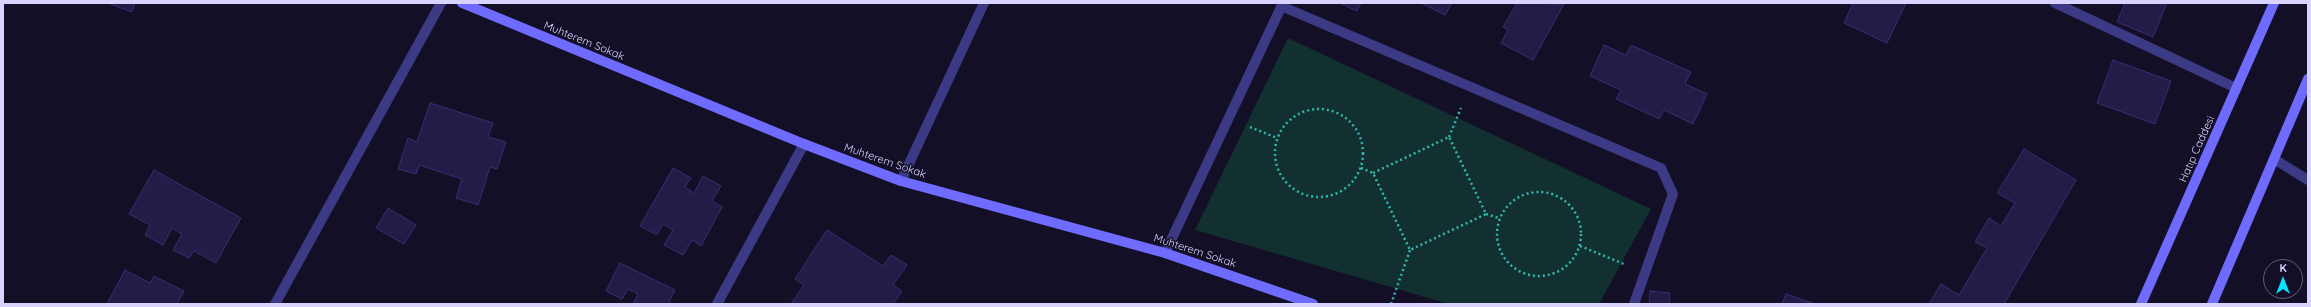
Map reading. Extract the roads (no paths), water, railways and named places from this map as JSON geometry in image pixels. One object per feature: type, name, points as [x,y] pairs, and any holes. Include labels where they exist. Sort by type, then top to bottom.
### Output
[{"type":"street","points":[[275,304],[441,3]]},
{"type":"street","name":"Muhterem Sokak","points":[[462,3],[804,144],[901,181],[1165,253],[1313,304]]},
{"type":"street","points":[[901,181],[984,3]]},
{"type":"street","points":[[2056,3],[2236,88]]},
{"type":"street","name":"Hatıp Caddesi","points":[[2141,304],[2274,3]]},
{"type":"street","points":[[1165,253],[1282,4],[1661,168],[1673,194],[1634,304]]},
{"type":"street","points":[[2212,304],[2308,79]]},
{"type":"street","points":[[717,304],[804,144]]},
{"type":"street","points":[[2274,159],[2308,180]]}]
